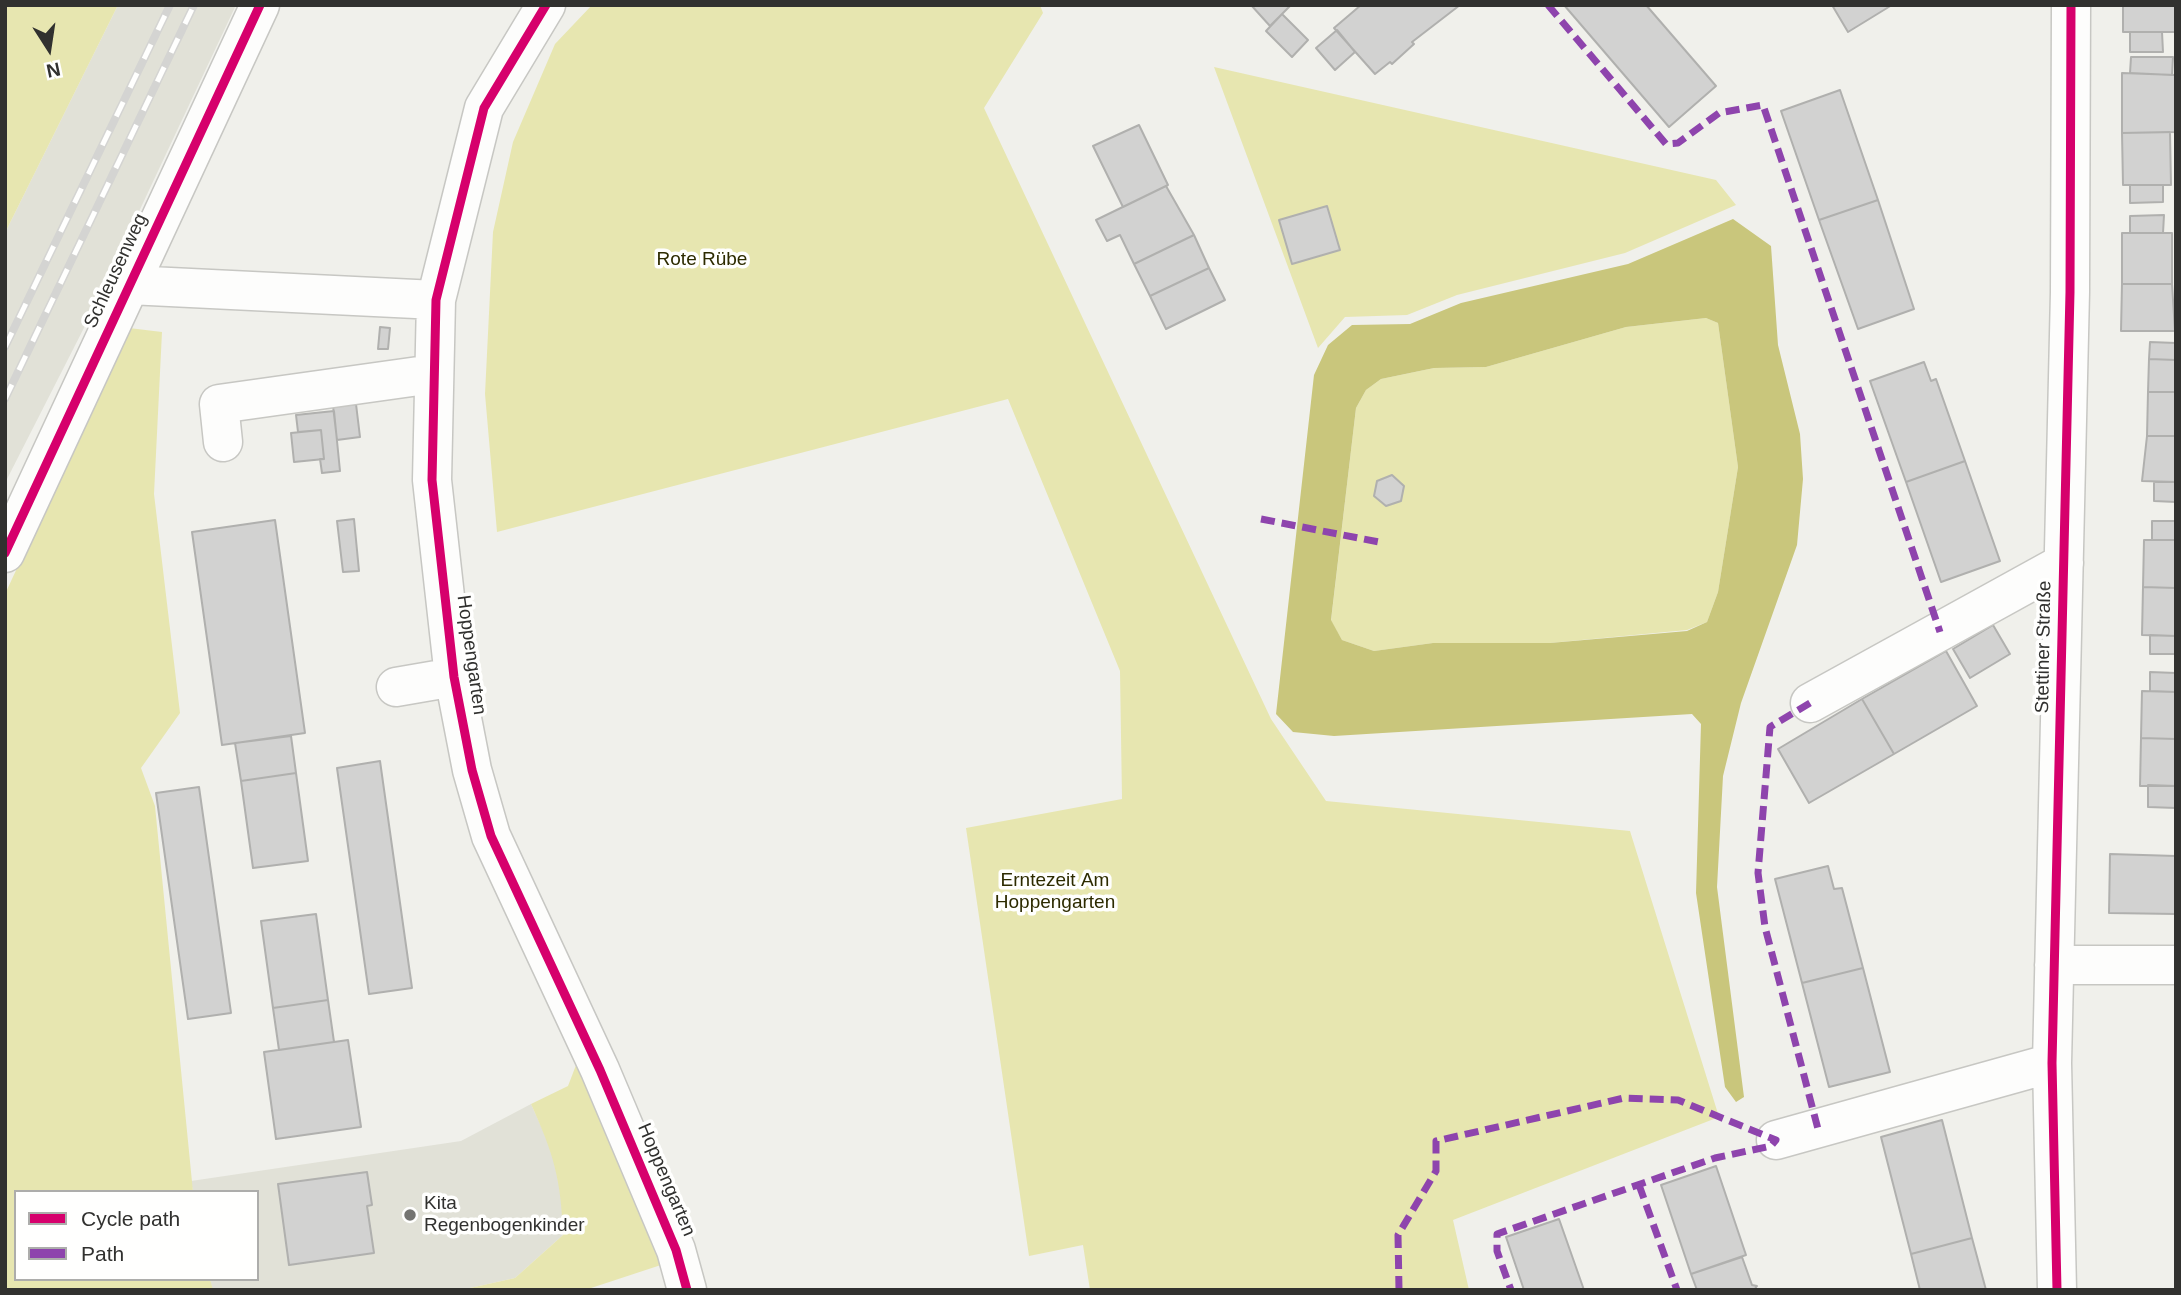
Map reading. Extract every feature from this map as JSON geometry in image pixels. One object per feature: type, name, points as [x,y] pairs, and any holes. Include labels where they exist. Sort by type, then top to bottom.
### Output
[{"type":"street","name":"Schleusenweg","points":[[5,552],[260,5]]},
{"type":"street","name":"Hoppengarten","points":[[545,5],[484,108],[436,300],[432,480],[454,677],[472,771],[491,836],[606,1083],[676,1250],[687,1290]]},
{"type":"street","name":"Stettiner Straße","points":[[2057,1290],[2052,1063],[2070,292],[2071,5]]},
{"type":"street","points":[[128,285],[436,300]]},
{"type":"street","points":[[223,442],[219,404],[433,374]]},
{"type":"street","points":[[1810,703],[2064,563]]},
{"type":"street","points":[[396,687],[454,677]]},
{"type":"street","points":[[2054,965],[2176,965]]},
{"type":"street","points":[[1776,1140],[1996,1069],[2052,1063]]},
{"type":"shaded area","points":[[118,5],[236,5],[88,320],[5,483],[5,233]]},
{"type":"shaded area","points":[[1733,219],[1771,246],[1778,345],[1800,434],[1803,479],[1797,545],[1741,703],[1723,776],[1717,887],[1744,1097],[1736,1102],[1725,1087],[1696,893],[1701,724],[1692,714],[1334,736],[1293,732],[1276,714],[1314,375],[1328,345],[1352,325],[1410,324],[1461,303],[1628,264]],"holes":[[[1706,318],[1718,323],[1738,467],[1718,592],[1707,622],[1687,631],[1550,643],[1433,643],[1374,651],[1342,640],[1331,620],[1356,408],[1366,390],[1381,379],[1434,368],[1486,367],[1626,327]]]},
{"type":"shaded area","name":"Kita Regenbogenkinder","points":[[531,1104],[553,1152],[562,1194],[563,1235],[515,1278],[461,1290],[212,1289],[210,1281],[259,1281],[259,1190],[193,1190],[191,1181],[461,1141]]},
{"type":"green space","points":[[5,5],[118,5],[5,233]]},
{"type":"green space","points":[[592,5],[1040,5],[1043,13],[984,108],[1271,719],[1326,801],[1630,831],[1719,1117],[1453,1220],[1469,1290],[1090,1290],[1083,1245],[1029,1256],[966,828],[1122,799],[1120,671],[1008,399],[497,532],[485,394],[493,232],[513,142],[555,44]]},
{"type":"green space","points":[[1214,67],[1716,180],[1736,205],[1625,253],[1457,295],[1407,315],[1345,317],[1318,348]]},
{"type":"green space","points":[[1706,318],[1718,323],[1738,467],[1718,592],[1707,622],[1687,630],[1550,643],[1433,643],[1374,651],[1342,640],[1331,621],[1356,408],[1366,390],[1381,379],[1434,368],[1486,367],[1626,327]]},
{"type":"green space","points":[[129,328],[162,332],[154,494],[180,713],[141,768],[155,806],[193,1190],[14,1190],[14,1281],[211,1281],[213,1290],[5,1290],[5,594]]},
{"type":"green space","points":[[578,1060],[664,1264],[585,1290],[461,1290],[515,1278],[563,1235],[555,1168],[531,1104],[568,1086]]},
{"type":"building","points":[[1251,5],[1291,5],[1270,26]]},
{"type":"building","points":[[1361,5],[1460,5],[1412,42],[1414,44],[1392,64],[1390,62],[1375,74],[1334,28]]},
{"type":"building","points":[[1564,5],[1646,5],[1716,86],[1669,127]]},
{"type":"building","points":[[1832,5],[1892,5],[1848,32]]},
{"type":"building","points":[[2123,5],[2176,5],[2176,32],[2123,32]]},
{"type":"building","points":[[1282,14],[1308,40],[1292,57],[1266,31]]},
{"type":"building","points":[[1337,30],[1355,52],[1335,70],[1316,48]]},
{"type":"building","points":[[2130,32],[2162,32],[2163,52],[2130,52]]},
{"type":"building","points":[[2131,57],[2173,57],[2172,75],[2130,73]]},
{"type":"building","points":[[2122,73],[2176,75],[2176,132],[2122,133]]},
{"type":"building","points":[[1840,90],[1878,200],[1819,220],[1781,111]]},
{"type":"building","points":[[1139,125],[1168,185],[1123,207],[1093,146]]},
{"type":"building","points":[[2170,132],[2171,185],[2123,185],[2122,133]]},
{"type":"building","points":[[2130,185],[2163,185],[2163,202],[2130,203]]},
{"type":"building","points":[[1166,186],[1194,235],[1134,264],[1120,235],[1107,241],[1096,220]]},
{"type":"building","points":[[1878,200],[1914,309],[1858,329],[1819,220]]},
{"type":"building","points":[[1327,206],[1340,250],[1292,264],[1279,220]]},
{"type":"building","points":[[2164,215],[2163,233],[2130,233],[2130,216]]},
{"type":"building","points":[[2122,233],[2172,233],[2172,284],[2122,284]]},
{"type":"building","points":[[1194,235],[1209,268],[1150,296],[1134,264]]},
{"type":"building","points":[[1209,268],[1225,300],[1166,329],[1150,296]]},
{"type":"building","points":[[2122,284],[2172,284],[2175,331],[2121,331]]},
{"type":"building","points":[[380,327],[390,328],[388,349],[378,349]]},
{"type":"building","points":[[2150,342],[2176,343],[2176,360],[2149,359]]},
{"type":"building","points":[[2149,359],[2176,360],[2176,392],[2148,392]]},
{"type":"building","points":[[1924,362],[1931,381],[1936,379],[1965,461],[1906,482],[1870,381]]},
{"type":"building","points":[[2148,392],[2176,392],[2176,436],[2147,436]]},
{"type":"building","points":[[356,404],[360,437],[337,440],[333,406]]},
{"type":"building","points":[[334,411],[340,471],[322,473],[320,459],[324,459],[321,430],[298,432],[296,415]]},
{"type":"building","points":[[321,430],[324,459],[294,462],[291,433]]},
{"type":"building","points":[[2147,436],[2176,436],[2176,482],[2142,481]]},
{"type":"building","points":[[1965,461],[2000,561],[1941,582],[1906,482]]},
{"type":"building","points":[[1392,475],[1404,486],[1401,501],[1386,506],[1374,496],[1377,481]]},
{"type":"building","points":[[2154,482],[2176,482],[2176,502],[2154,501]]},
{"type":"building","points":[[354,519],[359,571],[343,572],[337,521]]},
{"type":"building","points":[[275,520],[305,733],[222,745],[192,532]]},
{"type":"building","points":[[2152,521],[2176,521],[2176,540],[2152,540]]},
{"type":"building","points":[[2144,540],[2176,540],[2176,588],[2143,587]]},
{"type":"building","points":[[2143,587],[2176,588],[2176,636],[2142,635]]},
{"type":"building","points":[[1993,625],[2010,654],[1970,678],[1953,649]]},
{"type":"building","points":[[2150,635],[2176,636],[2176,654],[2150,654]]},
{"type":"building","points":[[1946,651],[1977,706],[1894,754],[1862,699]]},
{"type":"building","points":[[2150,672],[2176,673],[2176,692],[2150,691]]},
{"type":"building","points":[[2142,691],[2176,692],[2176,739],[2141,738]]},
{"type":"building","points":[[1862,699],[1894,754],[1809,803],[1778,749]]},
{"type":"building","points":[[291,736],[296,773],[241,781],[235,743]]},
{"type":"building","points":[[2141,738],[2176,739],[2176,786],[2140,786]]},
{"type":"building","points":[[380,761],[412,988],[369,994],[337,768]]},
{"type":"building","points":[[296,773],[308,861],[253,868],[241,781]]},
{"type":"building","points":[[2148,785],[2176,786],[2176,808],[2148,807]]},
{"type":"building","points":[[199,787],[231,1013],[188,1019],[156,793]]},
{"type":"building","points":[[2110,854],[2176,856],[2176,914],[2109,913]]},
{"type":"building","points":[[1828,866],[1834,889],[1842,888],[1863,968],[1802,983],[1775,879]]},
{"type":"building","points":[[316,914],[328,1000],[273,1008],[261,921]]},
{"type":"building","points":[[1863,968],[1890,1072],[1829,1087],[1802,983]]},
{"type":"building","points":[[328,1000],[334,1042],[279,1050],[273,1008]]},
{"type":"building","points":[[348,1040],[361,1127],[276,1139],[264,1052]]},
{"type":"building","points":[[1942,1120],[1972,1238],[1911,1254],[1881,1137]]},
{"type":"building","points":[[1716,1166],[1746,1255],[1691,1274],[1661,1185]]},
{"type":"building","points":[[367,1172],[372,1205],[367,1206],[374,1253],[289,1265],[278,1184]]},
{"type":"building","points":[[1559,1219],[1584,1290],[1524,1290],[1506,1237]]},
{"type":"building","points":[[1972,1238],[1986,1290],[1920,1290],[1911,1254]]},
{"type":"building","points":[[1742,1257],[1752,1285],[1757,1286],[1754,1290],[1697,1290],[1691,1274]]},
{"type":"railway","points":[[5,347],[170,5]]},
{"type":"railway","points":[[5,399],[194,5]]},
{"type":"marked path","points":[[1548,5],[1666,144],[1678,143],[1719,113],[1763,105],[1940,632]]},
{"type":"marked path","points":[[1261,519],[1384,543]]},
{"type":"marked path","points":[[1810,703],[1770,727],[1758,873],[1765,927],[1818,1129]]},
{"type":"marked path","points":[[1399,1290],[1398,1235],[1436,1171],[1436,1141],[1624,1098],[1678,1100],[1776,1140],[1771,1146],[1715,1158],[1497,1234],[1497,1251],[1511,1290]]},
{"type":"marked path","points":[[1639,1185],[1677,1290]]},
{"type":"cycle path","points":[[5,553],[260,5]]},
{"type":"cycle path","points":[[546,5],[484,108],[436,300],[432,480],[454,677],[472,770],[491,836],[600,1070],[676,1250],[687,1290]]},
{"type":"cycle path","points":[[2057,1290],[2052,1063],[2070,292],[2071,5]]},
{"type":"place","name":"Kita Regenbogenkinder","points":[[410,1215]]},
{"type":"park label","name":"Rote Rübe","points":[[702,260]]},
{"type":"park label","name":"Erntezeit Am Hoppengarten","points":[[1055,892]]}]
